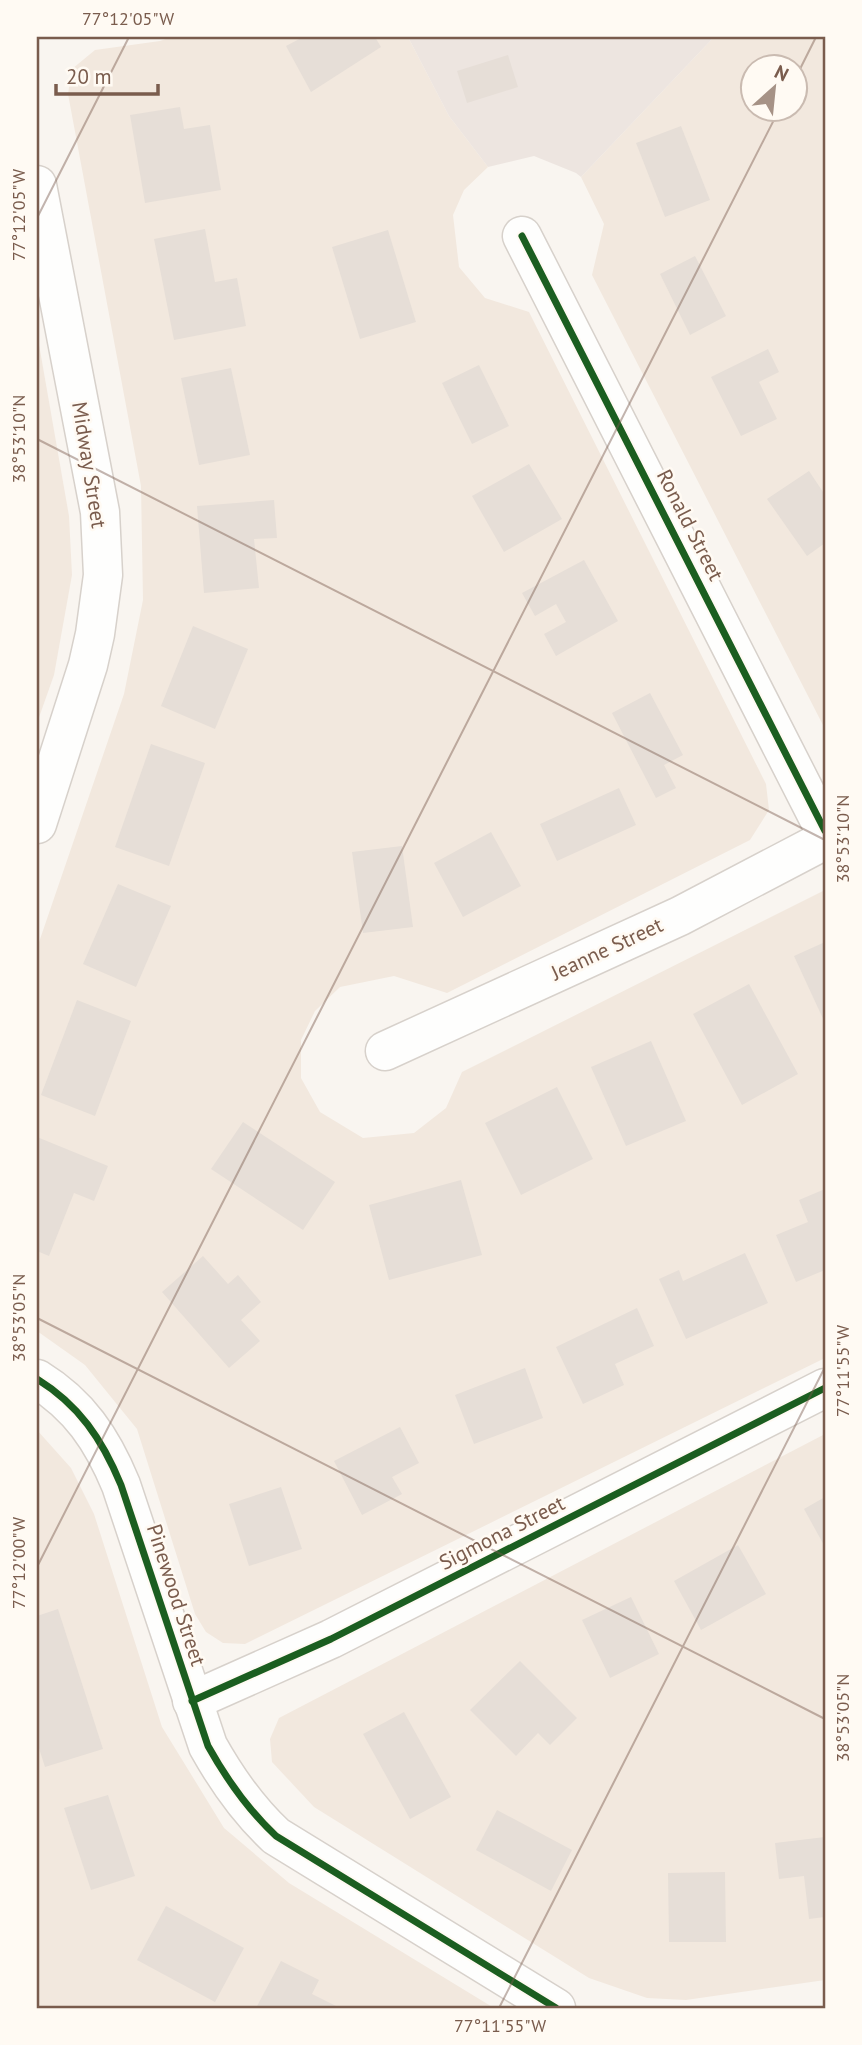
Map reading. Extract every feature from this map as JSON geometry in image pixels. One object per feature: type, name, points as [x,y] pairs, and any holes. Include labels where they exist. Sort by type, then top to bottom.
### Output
[{"type":"street","name":"Midway Street","points":[[37,185],[100,512],[103,575],[88,665],[37,824]]},
{"type":"street","name":"Ronald Street","points":[[522,236],[825,831]]},
{"type":"street","name":"Jeanne Street","points":[[386,1051],[680,916],[825,840]]},
{"type":"street","name":"Pinewood Street","points":[[37,1379],[67,1401],[84,1418],[110,1459],[208,1746],[226,1779],[255,1817],[276,1836],[556,2008]]},
{"type":"street","name":"Sigmona Street","points":[[192,1701],[343,1633],[825,1388]]},
{"type":"shaded area","points":[[172,37],[408,37],[449,116],[488,167],[464,190],[453,215],[459,267],[485,298],[529,312],[766,784],[769,810],[750,840],[447,993],[394,976],[340,987],[315,1011],[301,1040],[301,1078],[320,1112],[363,1138],[414,1133],[446,1108],[462,1072],[825,890],[825,1358],[245,1644],[223,1643],[206,1632],[195,1614],[137,1429],[85,1365],[37,1331],[37,948],[124,694],[143,600],[141,486],[68,94],[72,69],[95,50]]},
{"type":"shaded area","points":[[408,37],[714,37],[581,177],[534,156],[488,167],[449,116]]},
{"type":"shaded area","points":[[714,37],[825,37],[825,729],[592,275],[604,224],[581,177]]},
{"type":"shaded area","points":[[37,333],[69,516],[72,575],[54,675],[37,723]]},
{"type":"shaded area","points":[[37,1430],[71,1468],[94,1514],[162,1727],[224,1828],[289,1883],[494,2008],[37,2008]]},
{"type":"shaded area","points":[[825,1434],[825,1980],[686,2000],[647,1998],[589,1978],[314,1807],[272,1762],[270,1739],[279,1718]]},
{"type":"building","points":[[303,37],[375,37],[381,47],[311,92],[286,46]]},
{"type":"building","points":[[508,55],[518,87],[467,103],[457,71]]},
{"type":"building","points":[[180,107],[184,129],[210,125],[221,190],[145,203],[130,115]]},
{"type":"building","points":[[681,126],[710,200],[665,217],[636,143]]},
{"type":"building","points":[[205,229],[215,282],[237,278],[246,326],[174,340],[154,239]]},
{"type":"building","points":[[388,230],[416,322],[360,339],[332,247]]},
{"type":"building","points":[[695,256],[726,316],[690,335],[660,274]]},
{"type":"building","points":[[768,349],[779,372],[759,382],[777,419],[741,436],[711,377]]},
{"type":"building","points":[[479,365],[509,426],[472,444],[442,383]]},
{"type":"building","points":[[231,368],[250,455],[199,465],[181,378]]},
{"type":"building","points":[[529,464],[562,519],[504,552],[472,496]]},
{"type":"building","points":[[809,471],[825,495],[825,543],[807,556],[767,499]]},
{"type":"building","points":[[274,500],[277,538],[254,539],[259,588],[204,593],[197,506]]},
{"type":"building","points":[[584,560],[618,621],[556,656],[544,634],[566,622],[556,604],[535,616],[522,593]]},
{"type":"building","points":[[193,626],[248,649],[215,729],[161,706]]},
{"type":"building","points":[[650,693],[683,755],[664,765],[676,788],[656,798],[612,713]]},
{"type":"building","points":[[151,744],[205,763],[169,866],[115,847]]},
{"type":"building","points":[[619,788],[636,825],[557,861],[540,824]]},
{"type":"building","points":[[491,832],[521,886],[463,917],[434,863]]},
{"type":"building","points":[[402,846],[413,927],[363,933],[352,852]]},
{"type":"building","points":[[118,884],[171,906],[136,987],[83,964]]},
{"type":"building","points":[[825,942],[825,1023],[794,956]]},
{"type":"building","points":[[749,984],[798,1074],[742,1105],[693,1014]]},
{"type":"building","points":[[77,1000],[131,1021],[95,1116],[41,1095]]},
{"type":"building","points":[[651,1041],[686,1121],[626,1146],[591,1067]]},
{"type":"building","points":[[557,1087],[593,1159],[521,1195],[485,1123]]},
{"type":"building","points":[[243,1122],[335,1182],[303,1230],[211,1169]]},
{"type":"building","points":[[37,1137],[108,1166],[94,1201],[74,1193],[49,1256],[37,1251]]},
{"type":"building","points":[[461,1180],[482,1255],[389,1280],[369,1205]]},
{"type":"building","points":[[825,1189],[825,1270],[796,1282],[776,1235],[808,1222],[799,1200]]},
{"type":"building","points":[[745,1253],[768,1303],[686,1339],[659,1279],[679,1270],[683,1281]]},
{"type":"building","points":[[203,1256],[228,1284],[238,1275],[261,1302],[241,1320],[260,1341],[229,1368],[162,1292]]},
{"type":"building","points":[[637,1308],[654,1346],[615,1364],[624,1385],[583,1404],[556,1347]]},
{"type":"building","points":[[525,1368],[543,1418],[474,1444],[455,1395]]},
{"type":"building","points":[[400,1427],[419,1463],[392,1477],[402,1494],[362,1515],[334,1461]]},
{"type":"building","points":[[281,1487],[302,1549],[249,1566],[229,1504]]},
{"type":"building","points":[[825,1497],[825,1547],[804,1509]]},
{"type":"building","points":[[738,1545],[766,1594],[701,1630],[674,1581]]},
{"type":"building","points":[[631,1597],[659,1654],[610,1678],[582,1620]]},
{"type":"building","points":[[58,1609],[103,1749],[45,1767],[37,1742],[37,1616]]},
{"type":"building","points":[[520,1661],[577,1718],[550,1745],[538,1733],[516,1756],[470,1710]]},
{"type":"building","points":[[404,1712],[451,1797],[410,1819],[363,1734]]},
{"type":"building","points":[[108,1795],[135,1876],[91,1890],[64,1808]]},
{"type":"building","points":[[497,1810],[572,1850],[551,1891],[476,1850]]},
{"type":"building","points":[[825,1837],[825,1917],[809,1919],[804,1876],[779,1879],[775,1843]]},
{"type":"building","points":[[725,1872],[726,1942],[669,1942],[668,1873]]},
{"type":"building","points":[[166,1906],[244,1948],[215,2002],[137,1960]]},
{"type":"building","points":[[281,1961],[319,1980],[312,1994],[340,2008],[256,2008]]},
{"type":"cycle path","points":[[522,236],[825,831]]},
{"type":"cycle path","points":[[37,1379],[65,1400],[88,1424],[114,1468],[208,1746],[247,1805],[276,1836],[556,2008]]},
{"type":"cycle path","points":[[192,1701],[331,1639],[825,1388]]}]
